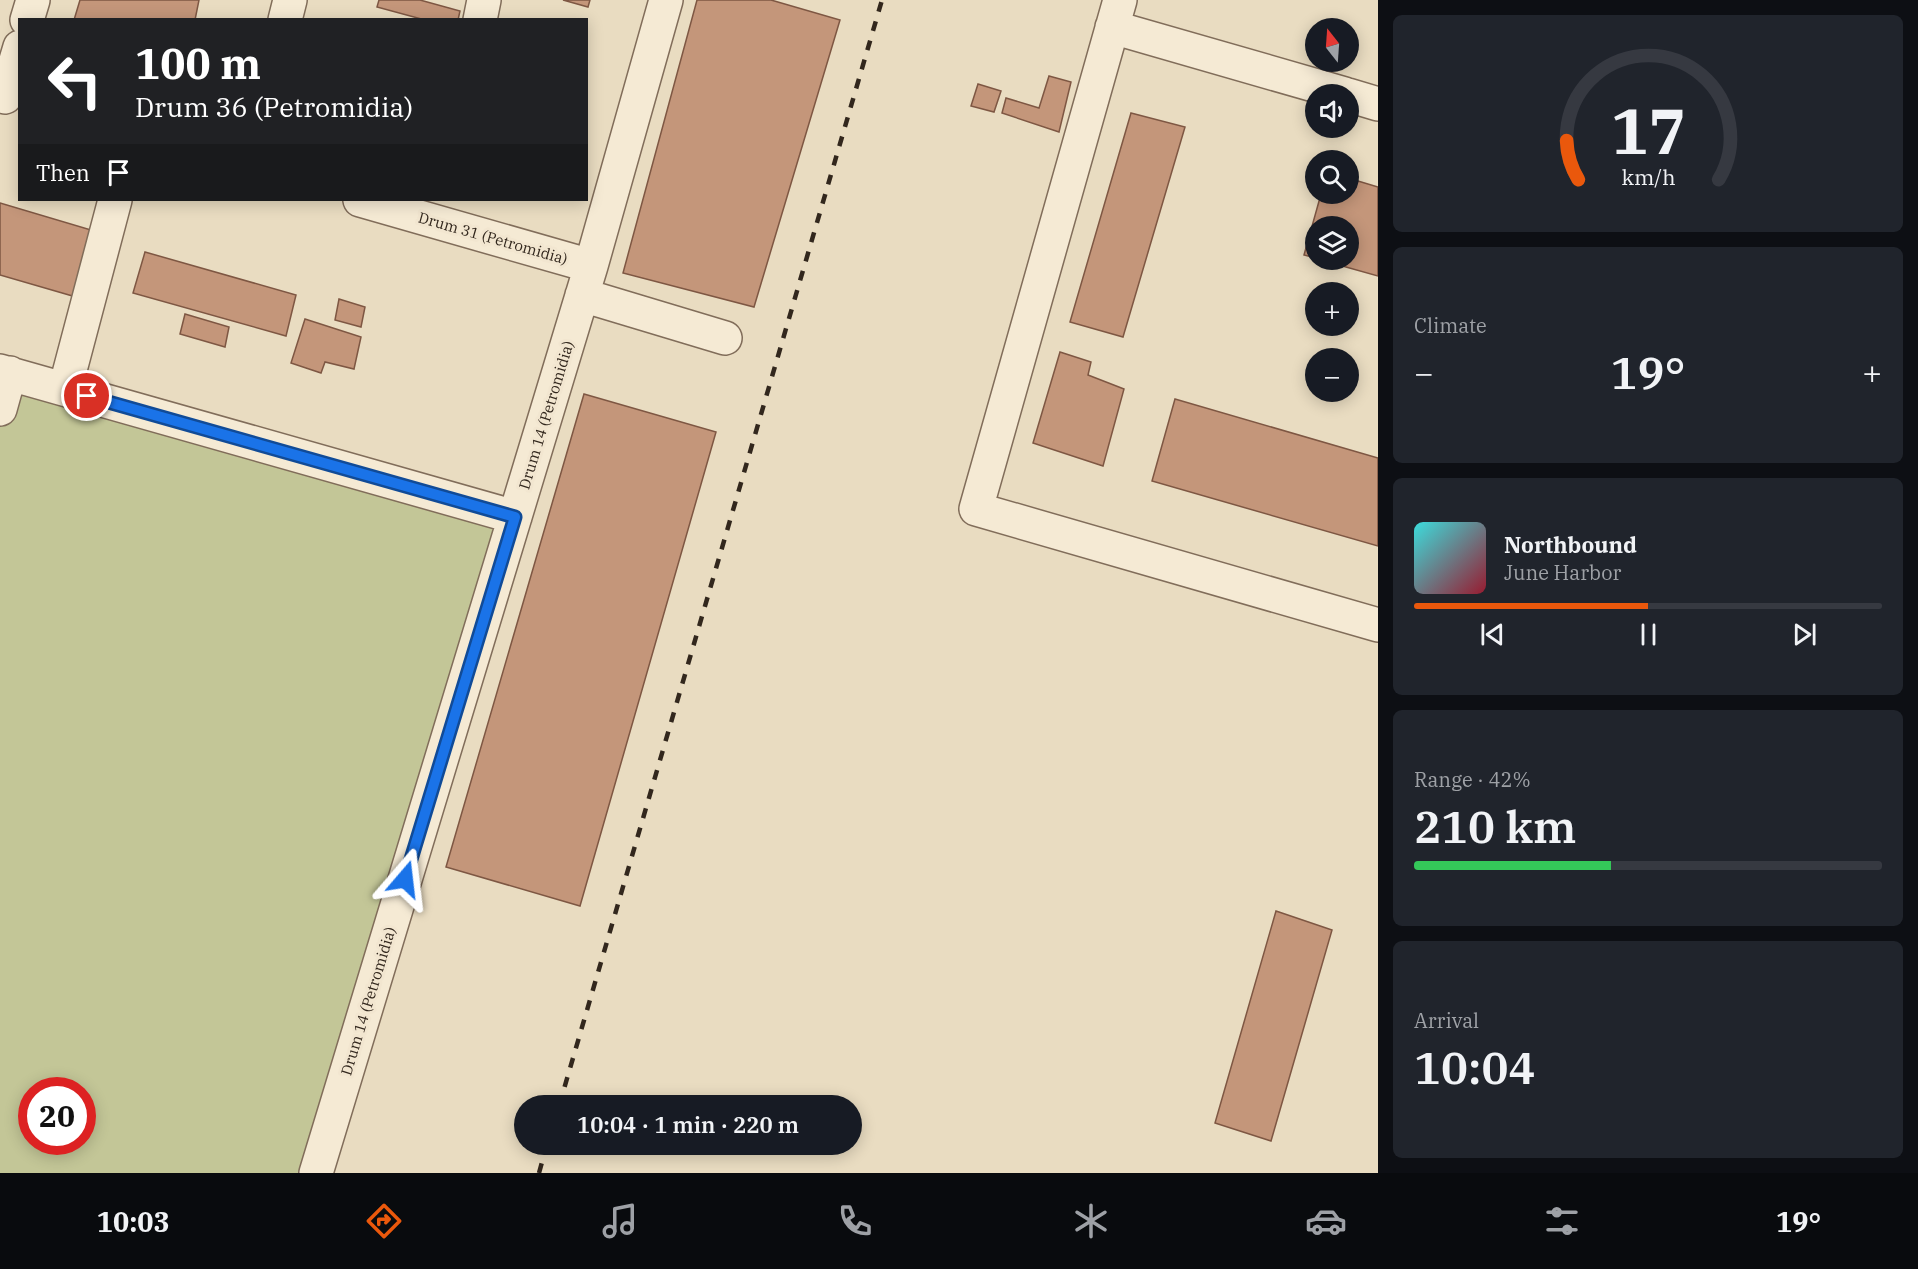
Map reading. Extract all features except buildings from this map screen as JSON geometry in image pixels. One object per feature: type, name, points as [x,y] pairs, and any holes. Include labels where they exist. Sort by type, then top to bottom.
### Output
[{"type":"lane","points":[[28,18],[33,0]]},
{"type":"lane","points":[[480,18],[484,0]]},
{"type":"lane","name":"Drum 14 (Petromidia)","points":[[316,1173],[587,281],[666,0]]},
{"type":"lane","points":[[1316,84],[1116,14],[976,509],[1378,625]]},
{"type":"lane","points":[[8,98],[18,56]]},
{"type":"lane","points":[[1359,98],[1378,104]]},
{"type":"lane","points":[[65,389],[114,201]]},
{"type":"lane","name":"Drum 31 (Petromidia)","points":[[363,201],[587,281],[725,339]]},
{"type":"lane","points":[[0,409],[5,372],[515,517]]},
{"type":"green space","points":[[10,373],[515,517],[316,1173],[0,1173],[0,409]]},
{"type":"railway","points":[[562,1095],[882,0]]},
{"type":"railway","points":[[539,1173],[544,1155]]},
{"type":"route","points":[[87,396],[515,517],[405,879]]}]
